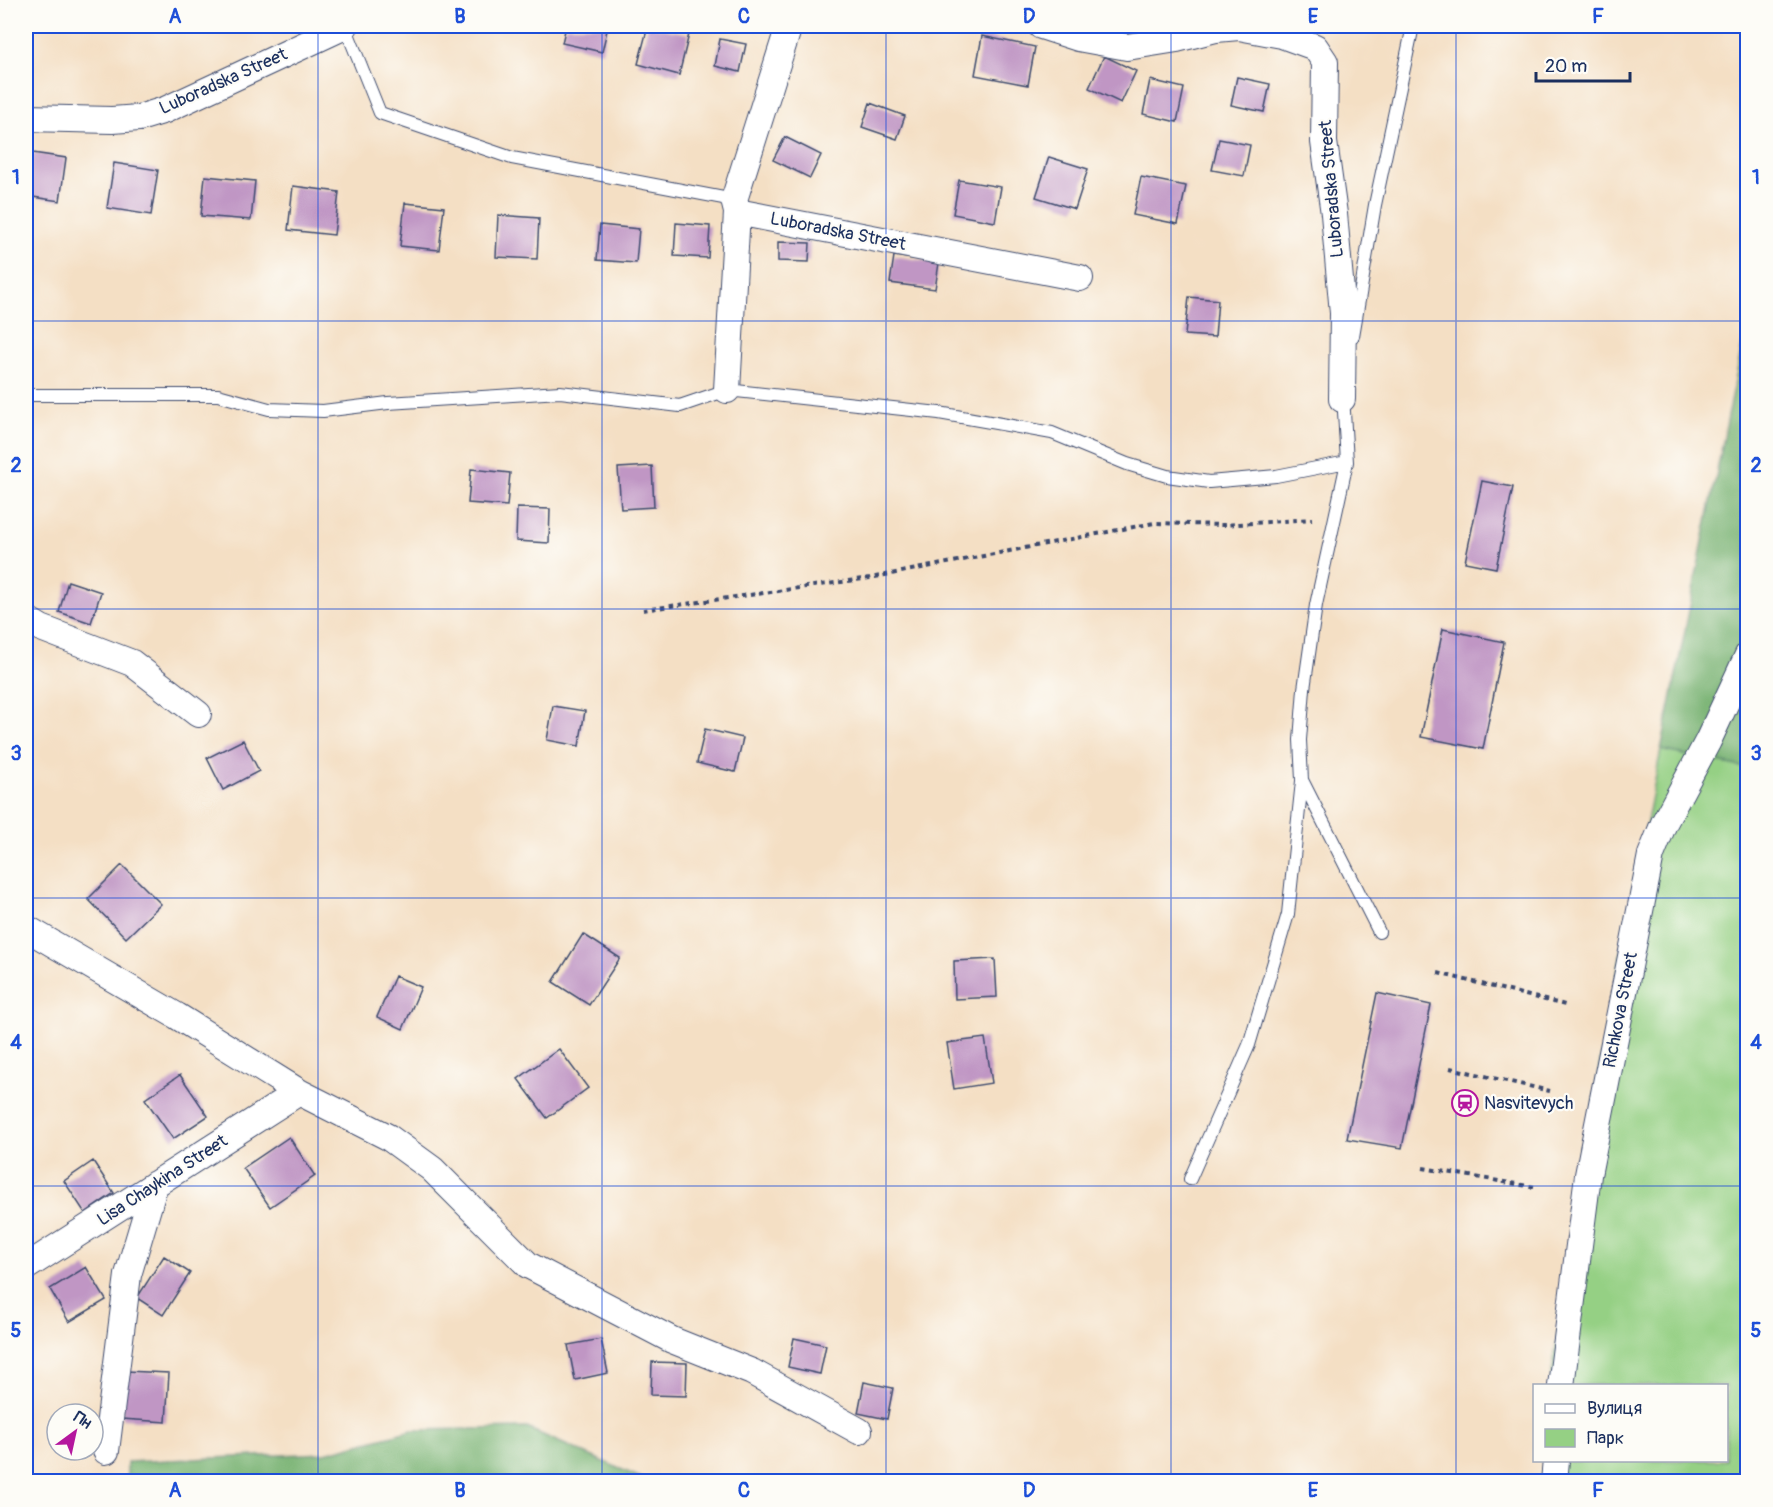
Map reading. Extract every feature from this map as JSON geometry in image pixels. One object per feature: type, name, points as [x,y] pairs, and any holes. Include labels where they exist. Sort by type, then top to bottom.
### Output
[{"type":"street","name":"Luboradska Street","points":[[26,118],[139,118],[165,110],[345,26]]},
{"type":"street","points":[[727,390],[736,206],[789,26]]},
{"type":"street","name":"Luboradska Street","points":[[1041,26],[1077,38],[1127,47],[1177,39],[1216,28],[1239,27],[1282,34],[1315,47],[1325,62],[1324,142],[1334,214],[1342,313],[1342,399]]},
{"type":"street","name":"Luboradska Street","points":[[736,206],[1080,278]]},
{"type":"street","points":[[26,619],[41,628],[132,663],[198,714]]},
{"type":"street","name":"Richkova Street","points":[[1561,1384],[1588,1175],[1651,855],[1664,823],[1708,741],[1748,655]]},
{"type":"street","points":[[26,928],[177,1016],[299,1092],[388,1137],[432,1169],[528,1264],[672,1340],[752,1372],[860,1431]]},
{"type":"street","name":"Lisa Chaykina Street","points":[[26,1267],[299,1092]]},
{"type":"street","points":[[106,1451],[128,1275],[155,1184]]},
{"type":"street","points":[[1554,1482],[1556,1462]]},
{"type":"lane","points":[[345,26],[380,113],[512,158],[736,206]]},
{"type":"lane","points":[[1190,1179],[1249,1045],[1288,914],[1302,780],[1300,740],[1304,689],[1316,604],[1347,462],[1342,399],[1375,205],[1413,26]]},
{"type":"lane","points":[[26,395],[218,395],[269,409],[323,411],[388,403],[560,392],[680,406],[727,390],[939,413],[1052,433],[1127,464],[1167,476],[1209,482],[1276,476],[1347,462]]},
{"type":"lane","points":[[1302,780],[1378,932]]},
{"type":"path","points":[[643,610],[870,578],[1154,523],[1224,525],[1335,518]]},
{"type":"path","points":[[1438,973],[1565,1005]]},
{"type":"path","points":[[1450,1068],[1550,1091]]},
{"type":"path","points":[[1423,1168],[1534,1187]]},
{"type":"green space","points":[[1747,322],[1747,768],[1661,750]]},
{"type":"green space","points":[[1661,750],[1747,768],[1747,1481],[1544,1482],[1545,1462],[1728,1462],[1728,1384],[1550,1384],[1601,1056]]},
{"type":"green space","points":[[527,1428],[648,1481],[127,1481],[127,1462],[325,1453],[412,1430]]},
{"type":"building","points":[[566,26],[608,26],[602,52],[562,43]]},
{"type":"building","points":[[648,26],[689,34],[679,75],[638,64]]},
{"type":"building","points":[[982,36],[1035,47],[1028,85],[975,75]]},
{"type":"building","points":[[720,39],[746,44],[740,72],[715,66]]},
{"type":"building","points":[[1104,56],[1136,71],[1121,103],[1089,88]]},
{"type":"building","points":[[1237,77],[1270,84],[1264,112],[1231,105]]},
{"type":"building","points":[[1150,80],[1184,88],[1177,122],[1143,114]]},
{"type":"building","points":[[870,103],[905,116],[897,139],[862,127]]},
{"type":"building","points":[[785,137],[821,155],[810,178],[773,160]]},
{"type":"building","points":[[1219,139],[1250,145],[1244,176],[1212,170]]},
{"type":"building","points":[[26,152],[66,158],[60,201],[26,196]]},
{"type":"building","points":[[1049,157],[1088,169],[1075,209],[1036,197]]},
{"type":"building","points":[[114,163],[158,170],[151,215],[107,208]]},
{"type":"building","points":[[205,176],[255,181],[251,220],[201,216]]},
{"type":"building","points":[[1141,177],[1186,186],[1178,224],[1133,215]]},
{"type":"building","points":[[959,180],[1001,187],[995,222],[953,214]]},
{"type":"building","points":[[293,186],[339,192],[334,235],[288,230]]},
{"type":"building","points":[[405,203],[444,207],[439,250],[400,246]]},
{"type":"building","points":[[498,215],[539,218],[537,259],[496,257]]},
{"type":"building","points":[[676,223],[710,226],[708,258],[674,256]]},
{"type":"building","points":[[600,225],[639,229],[636,263],[597,260]]},
{"type":"building","points":[[778,242],[810,243],[809,262],[778,261]]},
{"type":"building","points":[[894,256],[939,263],[935,289],[890,283]]},
{"type":"building","points":[[1189,297],[1218,300],[1215,337],[1185,335]]},
{"type":"building","points":[[652,466],[654,507],[621,509],[618,468]]},
{"type":"building","points":[[471,469],[510,473],[507,506],[468,503]]},
{"type":"building","points":[[1482,481],[1513,487],[1496,568],[1465,562]]},
{"type":"building","points":[[517,508],[550,509],[549,543],[516,541]]},
{"type":"building","points":[[68,581],[101,592],[91,623],[59,612]]},
{"type":"building","points":[[1443,629],[1504,642],[1483,749],[1421,737]]},
{"type":"building","points":[[553,706],[585,711],[579,746],[547,740]]},
{"type":"building","points":[[705,729],[743,738],[735,772],[697,763]]},
{"type":"building","points":[[243,740],[259,771],[223,790],[207,758]]},
{"type":"building","points":[[122,865],[161,904],[126,938],[88,899]]},
{"type":"building","points":[[583,934],[620,958],[589,1005],[553,982]]},
{"type":"building","points":[[995,959],[997,997],[955,999],[954,961]]},
{"type":"building","points":[[395,976],[421,987],[403,1029],[377,1017]]},
{"type":"building","points":[[1377,993],[1431,1005],[1402,1148],[1347,1139]]},
{"type":"building","points":[[985,1038],[992,1083],[954,1089],[947,1043]]},
{"type":"building","points":[[559,1049],[588,1088],[547,1118],[518,1079]]},
{"type":"building","points":[[180,1075],[208,1116],[173,1139],[145,1099]]},
{"type":"building","points":[[289,1137],[315,1176],[270,1207],[243,1168]]},
{"type":"building","points":[[93,1161],[114,1193],[85,1213],[64,1181]]},
{"type":"building","points":[[164,1256],[190,1273],[163,1315],[137,1298]]},
{"type":"building","points":[[86,1267],[106,1300],[69,1322],[50,1289]]},
{"type":"building","points":[[794,1338],[826,1345],[820,1374],[788,1367]]},
{"type":"building","points":[[601,1339],[608,1373],[575,1380],[568,1345]]},
{"type":"building","points":[[652,1362],[687,1363],[686,1396],[651,1395]]},
{"type":"building","points":[[125,1371],[169,1373],[166,1422],[122,1419]]},
{"type":"building","points":[[864,1382],[893,1388],[887,1419],[858,1413]]},
{"type":"place","name":"Nasvitevych","points":[[1465,1103]]}]
